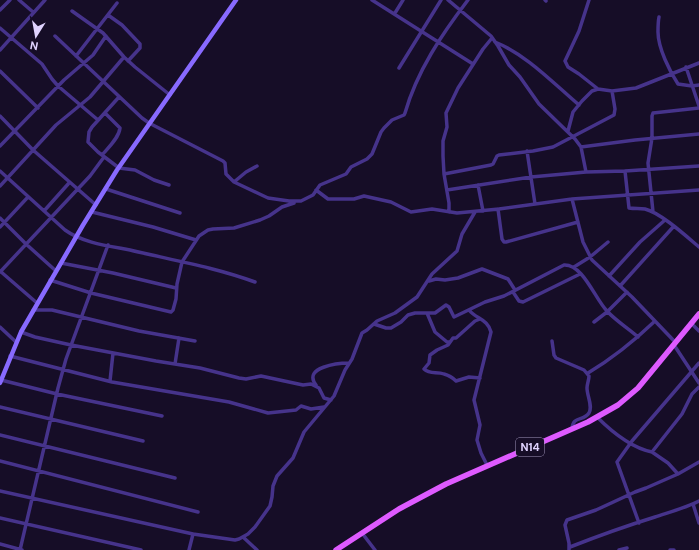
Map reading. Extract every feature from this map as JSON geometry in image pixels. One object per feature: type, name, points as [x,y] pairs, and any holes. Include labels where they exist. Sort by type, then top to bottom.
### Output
[{"type":"main road","points":[[0,381],[21,332],[76,237],[119,168],[236,0]]},
{"type":"main road","name":"N14","points":[[336,550],[422,497],[464,475],[572,429],[618,405],[638,388],[699,314]]},
{"type":"street","points":[[0,10],[10,0]]},
{"type":"street","points":[[19,0],[33,12]]},
{"type":"street","points":[[0,50],[44,0]]},
{"type":"street","points":[[372,0],[395,13],[438,43],[473,64]]},
{"type":"street","points":[[395,13],[403,0]]},
{"type":"street","points":[[399,68],[441,0]]},
{"type":"street","points":[[448,0],[492,38],[509,66],[539,104],[573,137],[581,147],[586,172]]},
{"type":"street","points":[[50,280],[90,293],[171,312],[174,310],[176,288],[182,262],[196,240],[208,230],[234,228],[260,220],[270,216],[282,207],[307,199],[313,195],[320,185],[346,174],[351,167],[362,162],[372,154],[384,128],[392,120],[404,115],[418,78],[438,43],[468,0]]},
{"type":"street","points":[[589,0],[579,31],[565,61],[568,67],[598,89]]},
{"type":"street","points":[[76,56],[117,3]]},
{"type":"street","points":[[72,12],[98,29],[146,78],[170,95]]},
{"type":"street","points":[[108,15],[122,25],[140,44],[140,48],[128,61]]},
{"type":"street","points":[[658,17],[658,34],[670,73],[678,84],[692,86],[699,85]]},
{"type":"street","points":[[0,28],[42,64],[58,86],[98,120]]},
{"type":"street","points":[[55,36],[135,113],[150,123],[223,161],[225,163],[226,174],[234,182],[268,198],[296,202]]},
{"type":"street","points":[[0,146],[58,86],[93,55],[106,36]]},
{"type":"street","points":[[449,212],[444,174],[443,148],[447,127],[446,113],[458,88],[492,38]]},
{"type":"street","points":[[495,42],[510,49],[535,67],[579,104]]},
{"type":"street","points":[[0,186],[56,125],[90,96],[124,57]]},
{"type":"street","points":[[568,131],[573,112],[592,91],[598,89],[612,91],[636,88],[699,62]]},
{"type":"street","points":[[652,212],[649,158],[652,138],[652,116],[653,113],[699,107],[686,67]]},
{"type":"street","points":[[0,71],[38,108]]},
{"type":"street","points":[[444,174],[494,164],[497,156],[499,155],[553,147],[614,115],[615,109],[612,91]]},
{"type":"street","points":[[119,97],[98,120],[90,132],[88,142],[119,168],[135,170],[154,180],[169,185]]},
{"type":"street","points":[[37,303],[0,271],[90,176],[119,134],[120,128],[105,113]]},
{"type":"street","points":[[0,116],[33,150],[96,205]]},
{"type":"street","points":[[581,147],[699,134]]},
{"type":"street","points":[[527,151],[535,204]]},
{"type":"street","points":[[234,182],[246,172],[257,166]]},
{"type":"street","points":[[447,190],[531,177],[586,172],[649,170],[699,166]]},
{"type":"street","points":[[0,170],[51,218],[76,237],[195,264],[255,282]]},
{"type":"street","points":[[625,171],[630,208],[645,209],[652,212],[674,226],[699,247]]},
{"type":"street","points":[[44,211],[69,183]]},
{"type":"street","points":[[478,186],[483,211]]},
{"type":"street","points":[[106,189],[180,214]]},
{"type":"street","points":[[316,190],[328,199],[364,196],[391,202],[411,212],[432,209],[449,212],[475,212],[572,199],[699,190]]},
{"type":"street","points":[[0,227],[28,197]]},
{"type":"street","points":[[572,199],[583,242],[590,257],[627,292],[675,344],[699,383]]},
{"type":"street","points":[[498,209],[502,239],[504,242],[578,222]]},
{"type":"street","points":[[92,212],[196,240]]},
{"type":"street","points":[[0,491],[97,511],[194,534],[235,540],[243,537],[255,527],[268,509],[272,502],[273,486],[277,476],[293,458],[304,432],[331,400],[357,348],[362,333],[381,319],[395,313],[417,297],[429,281],[432,274],[457,251],[462,234],[475,212]]},
{"type":"street","points":[[0,218],[56,271]]},
{"type":"street","points":[[609,276],[640,242],[665,220]]},
{"type":"street","points":[[620,286],[674,226]]},
{"type":"street","points":[[574,267],[590,257],[608,242]]},
{"type":"street","points":[[0,544],[21,550],[31,498],[63,370],[108,245]]},
{"type":"street","points":[[61,263],[99,270],[176,288]]},
{"type":"street","points":[[374,324],[391,328],[401,322],[408,315],[435,313],[446,306],[449,307],[454,318],[485,302],[514,291],[564,265],[574,267],[607,312],[638,337]]},
{"type":"street","points":[[429,281],[436,279],[445,280],[458,278],[482,270],[508,279],[519,301],[523,302],[580,274]]},
{"type":"street","points":[[594,322],[607,312],[627,292]]},
{"type":"street","points":[[33,310],[52,310],[139,331],[195,341]]},
{"type":"street","points":[[469,310],[471,313],[487,323],[491,332],[480,378],[474,394],[480,425],[477,440],[481,454],[487,466]]},
{"type":"street","points":[[426,313],[435,332],[449,342]]},
{"type":"street","points":[[480,319],[475,321],[456,338],[453,338],[448,345],[430,355],[429,363],[424,369],[426,372],[444,374],[456,381],[469,377],[480,378]]},
{"type":"street","points":[[588,373],[614,356],[655,321]]},
{"type":"street","points":[[691,323],[699,331]]},
{"type":"street","points":[[0,326],[16,342]]},
{"type":"street","points":[[21,332],[35,337],[71,345],[200,368],[239,378],[246,379],[261,376],[291,383],[316,385]]},
{"type":"street","points":[[176,364],[179,338]]},
{"type":"street","points":[[552,341],[554,355],[556,358],[588,373]]},
{"type":"street","points":[[110,381],[113,353]]},
{"type":"street","points":[[10,356],[110,381],[229,402],[268,413],[296,410],[301,406],[311,409],[324,407]]},
{"type":"street","points":[[331,400],[324,398],[320,388],[313,382],[314,375],[322,367],[349,363]]},
{"type":"street","points":[[639,523],[630,494],[617,462],[630,443],[699,363]]},
{"type":"street","points":[[572,429],[573,422],[588,414],[590,408],[587,387],[589,376],[588,373]]},
{"type":"street","points":[[0,381],[162,416]]},
{"type":"street","points":[[652,452],[682,414],[692,394],[699,387]]},
{"type":"street","points":[[0,407],[142,441]]},
{"type":"street","points":[[597,417],[618,436],[630,443],[652,452],[668,463],[678,474]]},
{"type":"street","points":[[0,435],[175,478]]},
{"type":"street","points":[[0,461],[95,484],[198,512]]},
{"type":"street","points":[[699,462],[678,474],[596,510],[567,520],[564,525],[570,549],[606,533],[639,523],[699,501]]},
{"type":"street","points":[[694,504],[699,523]]},
{"type":"street","points":[[0,518],[141,550]]},
{"type":"street","points":[[362,533],[375,550]]},
{"type":"street","points":[[189,550],[194,534]]},
{"type":"street","points":[[243,537],[257,550]]},
{"type":"street","points":[[619,550],[627,548]]}]
